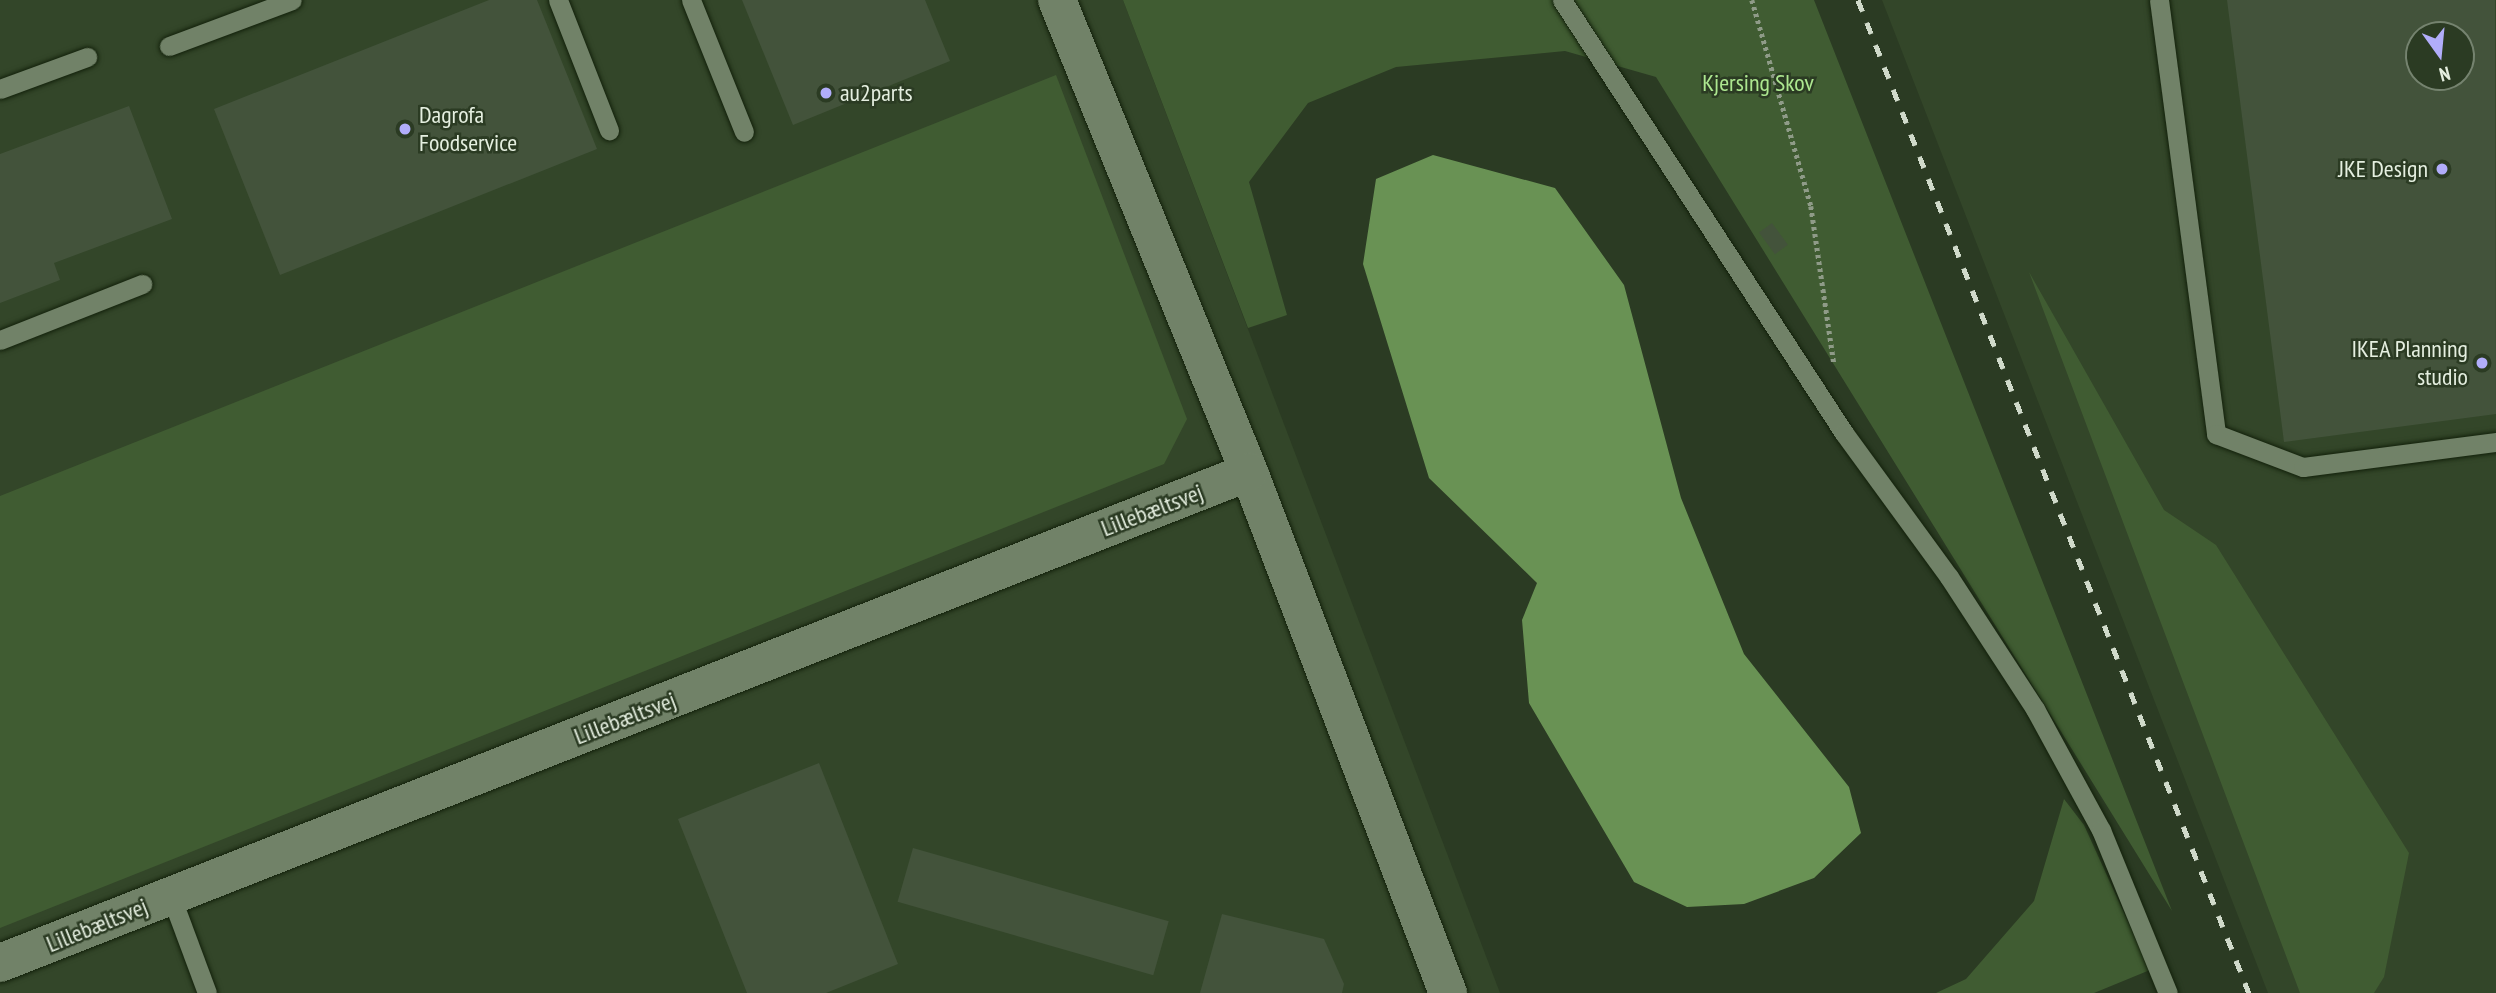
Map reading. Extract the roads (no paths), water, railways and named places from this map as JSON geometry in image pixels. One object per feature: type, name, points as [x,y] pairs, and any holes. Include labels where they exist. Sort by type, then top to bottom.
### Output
[{"type":"street","points":[[1058,0],[1249,472],[1448,993]]},
{"type":"street","name":"Lillebæltsvej","points":[[0,963],[1249,472]]},
{"type":"lane","points":[[169,46],[291,0]]},
{"type":"lane","points":[[558,0],[609,130]]},
{"type":"lane","points":[[691,0],[744,132]]},
{"type":"lane","points":[[1562,0],[1844,433],[1949,577],[2035,709],[2101,830],[2168,993]]},
{"type":"lane","points":[[2159,0],[2216,434],[2303,467],[2496,442]]},
{"type":"lane","points":[[0,89],[87,57]]},
{"type":"lane","points":[[0,340],[142,284]]},
{"type":"lane","points":[[171,896],[207,993]]},
{"type":"railway","points":[[1858,0],[2249,993]]},
{"type":"place","name":"au2parts","points":[[826,93]]},
{"type":"place","name":"Dagrofa Foodservice","points":[[405,129]]},
{"type":"place","name":"JKE Design","points":[[2442,169]]},
{"type":"place","name":"IKEA Planning studio","points":[[2482,363]]},
{"type":"park label","name":"Kjersing Skov","points":[[1758,83]]}]
